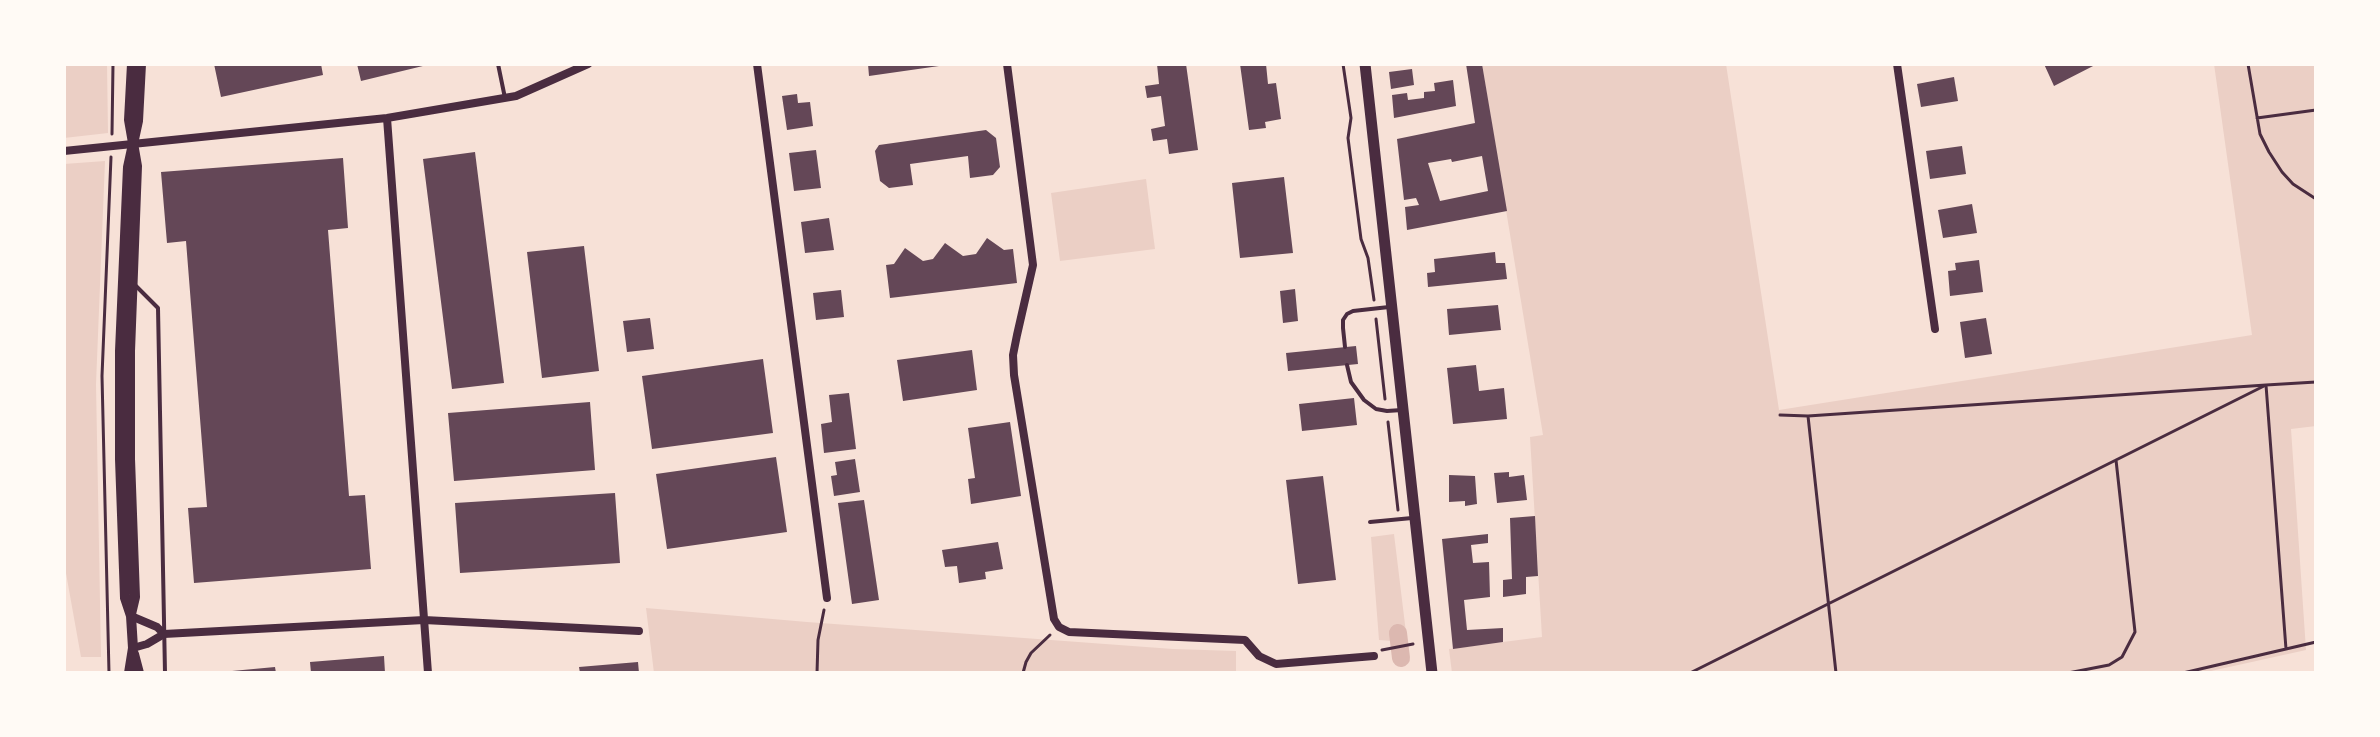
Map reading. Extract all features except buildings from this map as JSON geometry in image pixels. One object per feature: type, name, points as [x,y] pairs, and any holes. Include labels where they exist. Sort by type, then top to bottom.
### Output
[{"type":"main road","points":[[1365,64],[1432,673]]},
{"type":"street","points":[[132,64],[129,120],[137,166],[128,283],[135,597],[131,616],[133,648],[139,673]]},
{"type":"street","points":[[133,144],[138,121],[141,64]]},
{"type":"street","points":[[64,151],[387,118],[516,96],[588,64]]},
{"type":"street","points":[[757,64],[827,598]]},
{"type":"street","points":[[1007,64],[1033,265],[1013,355],[1014,375],[1054,619],[1059,627],[1069,632],[1245,640],[1259,656],[1276,664],[1374,656]]},
{"type":"street","points":[[1897,64],[1935,329]]},
{"type":"street","points":[[387,118],[428,673]]},
{"type":"street","points":[[131,616],[157,627],[164,634]]},
{"type":"street","points":[[133,648],[164,634],[424,620],[639,631]]},
{"type":"street","points":[[129,673],[133,648]]},
{"type":"lane","points":[[498,64],[505,98]]},
{"type":"lane","points":[[128,283],[158,308],[165,673]]},
{"type":"lane","points":[[1345,347],[1343,328],[1347,314],[1391,306]]},
{"type":"lane","points":[[1347,365],[1351,382],[1364,400],[1376,409],[1403,410]]},
{"type":"lane","points":[[1370,522],[1414,517]]},
{"type":"path","points":[[1343,64],[1351,118],[1348,138],[1361,239],[1368,258],[1375,308],[1399,519]]},
{"type":"path","points":[[2248,64],[2260,134],[2282,172],[2293,184],[2316,199]]},
{"type":"path","points":[[2257,118],[2316,110]]},
{"type":"path","points":[[1780,415],[1808,416],[2316,382]]},
{"type":"path","points":[[1690,673],[2266,385]]},
{"type":"path","points":[[2266,385],[2286,649]]},
{"type":"path","points":[[1808,416],[1836,673]]},
{"type":"path","points":[[2068,673],[2109,665],[2122,657],[2135,632],[2116,460]]},
{"type":"path","points":[[817,673],[819,630],[827,598]]},
{"type":"path","points":[[1023,673],[1031,653],[1059,627]]},
{"type":"path","points":[[1394,647],[1413,644],[1412,634]]},
{"type":"path","points":[[2183,673],[2316,642]]},
{"type":"shaded area","points":[[64,64],[107,64],[108,133],[64,138]]},
{"type":"shaded area","points":[[1482,64],[1726,64],[1779,410],[2252,335],[2214,64],[2316,64],[2316,426],[2291,429],[2306,650],[2202,673],[1452,673],[1449,649],[1542,637],[1530,437],[1543,435]]},
{"type":"shaded area","points":[[105,161],[96,384],[101,657],[81,657],[64,562],[64,164]]},
{"type":"shaded area","points":[[1146,179],[1155,249],[1060,261],[1051,193]]},
{"type":"shaded area","points":[[1394,534],[1407,641],[1403,642],[1398,633],[1393,641],[1379,640],[1371,537]]},
{"type":"shaded area","points":[[646,608],[1173,649],[1236,651],[1236,673],[654,673]]},
{"type":"waterway","points":[[1398,633],[1401,658]]}]
